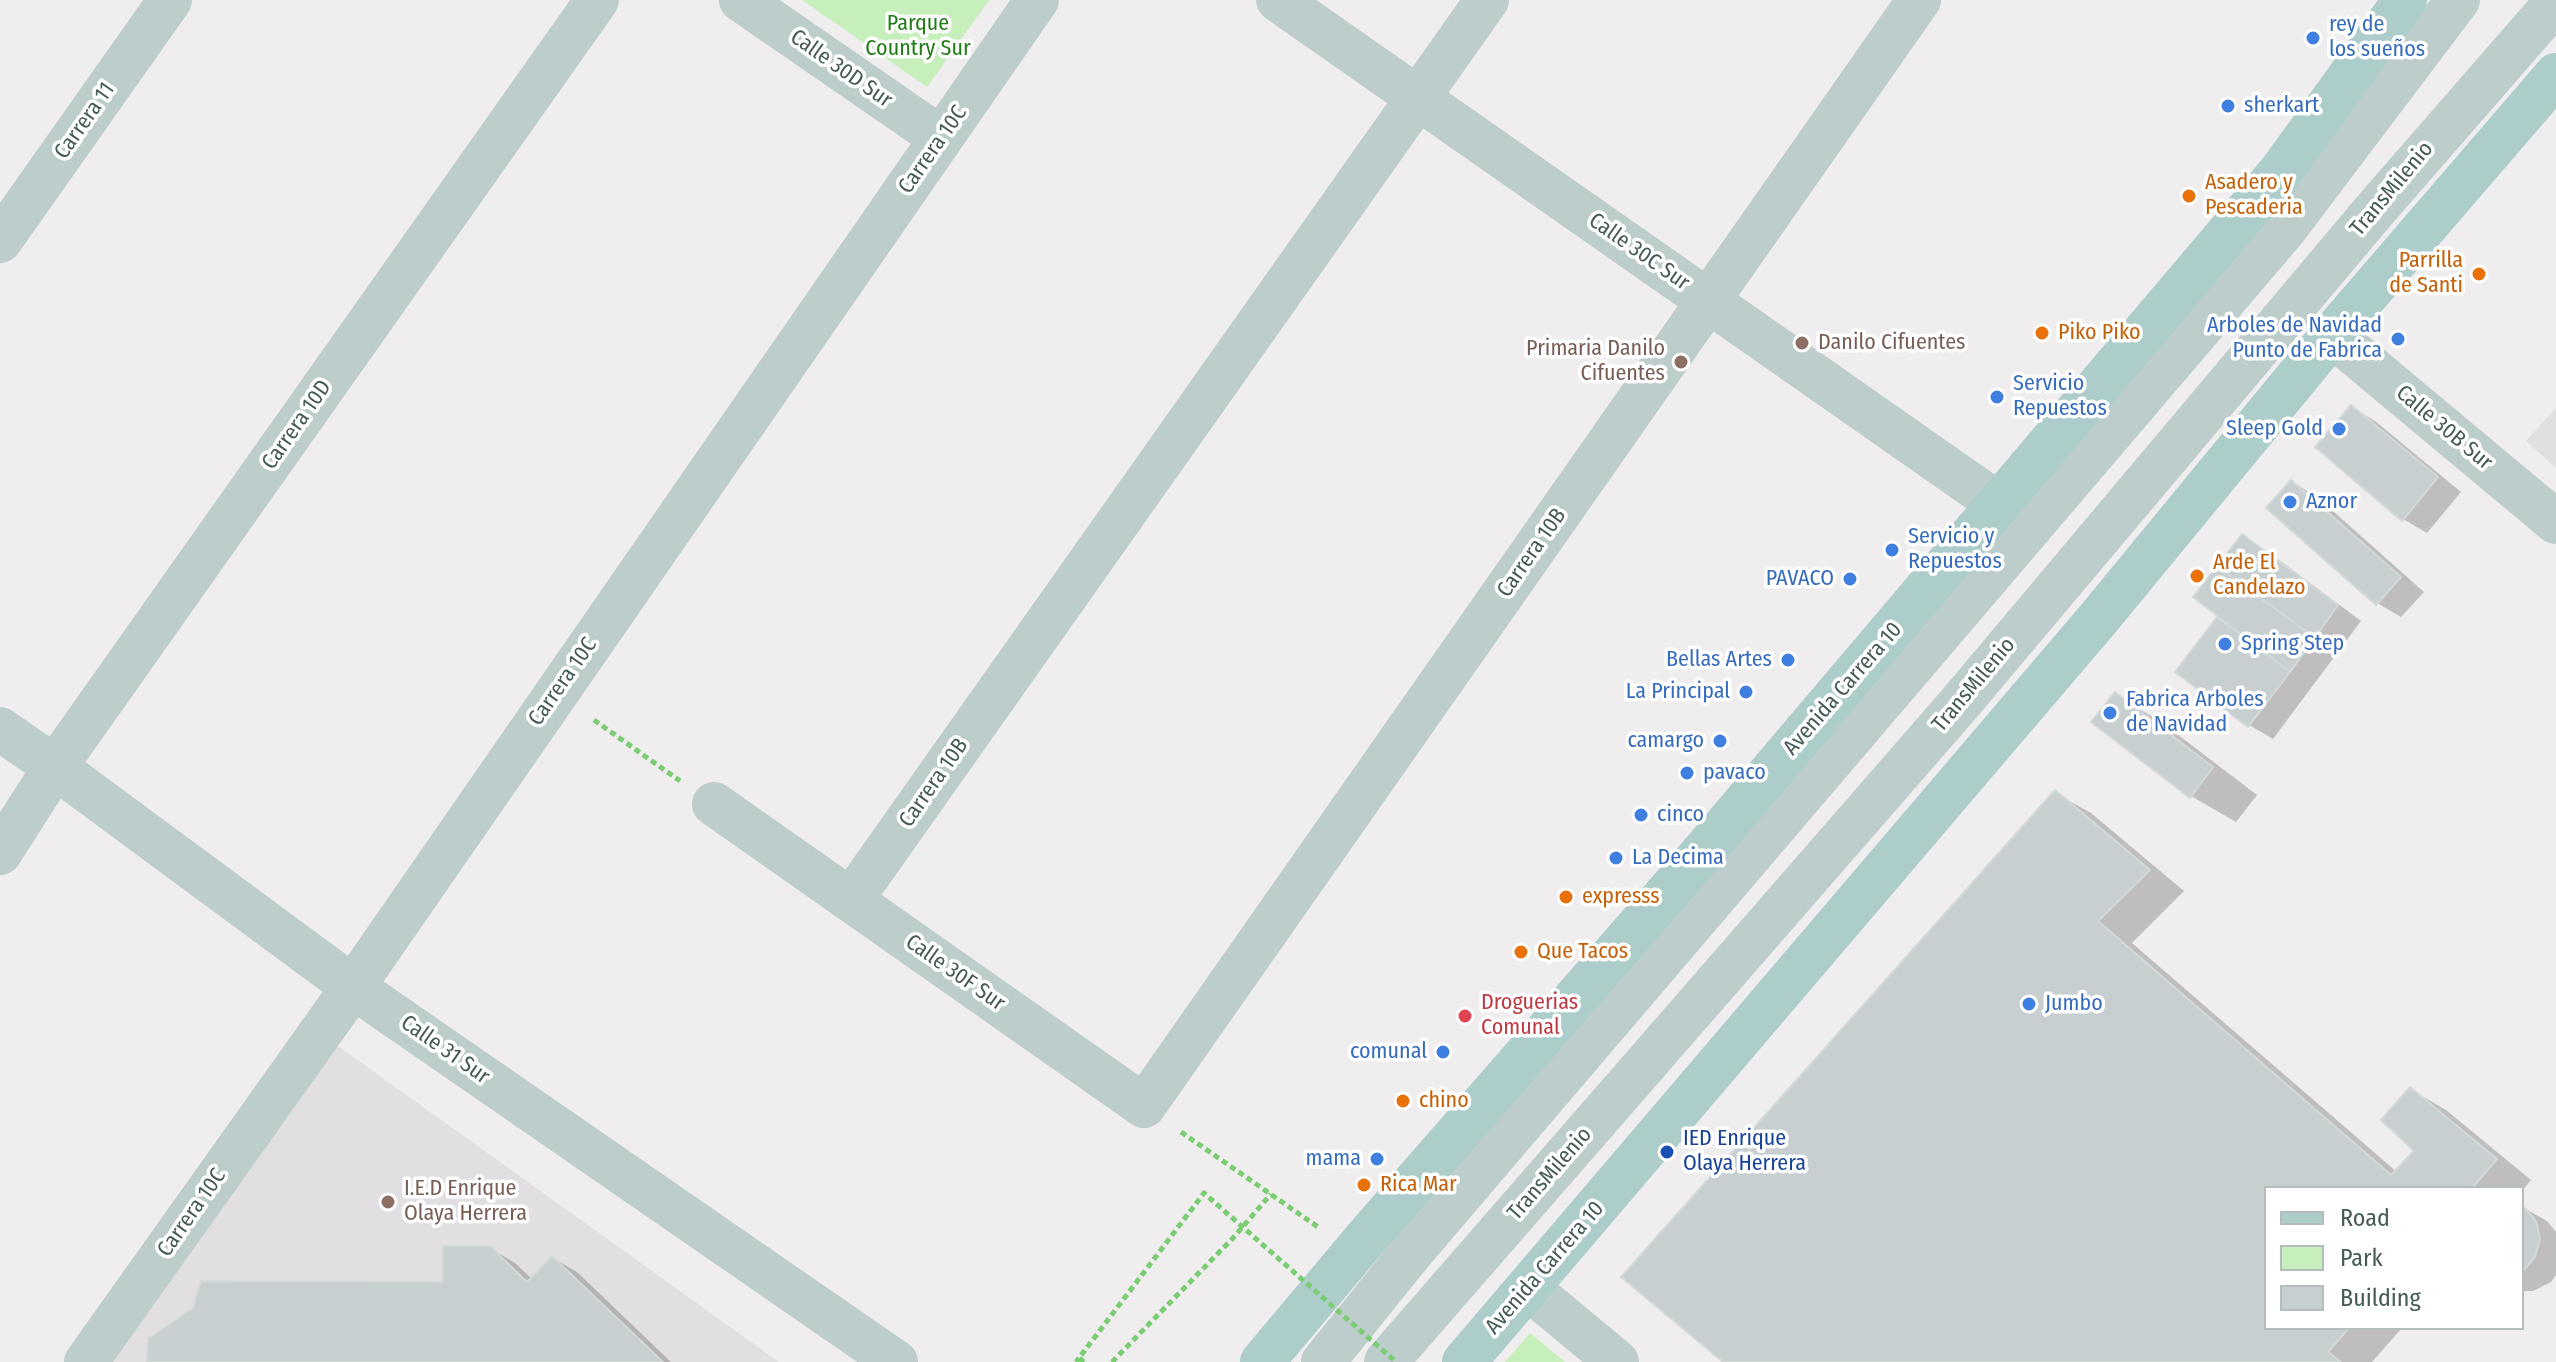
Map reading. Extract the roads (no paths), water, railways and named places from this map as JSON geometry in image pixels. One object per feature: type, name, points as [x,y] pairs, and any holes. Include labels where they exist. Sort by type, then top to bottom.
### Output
[{"type":"main road","name":"Avenida Carrera 10","points":[[1262,1362],[1704,851],[2281,171],[2405,0]]},
{"type":"main road","name":"Avenida Carrera 10","points":[[1464,1362],[2098,619],[2332,335],[2556,75]]},
{"type":"street","name":"Carrera 11","points":[[0,241],[170,0]]},
{"type":"street","name":"Carrera 10D","points":[[0,853],[55,767],[597,0]]},
{"type":"street","name":"Calle 30D Sur","points":[[741,0],[941,138]]},
{"type":"street","name":"Carrera 10C","points":[[86,1362],[353,987],[1037,0]]},
{"type":"street","name":"Calle 30C Sur","points":[[1278,0],[2000,505]]},
{"type":"street","name":"Carrera 10B","points":[[851,900],[1487,0]]},
{"type":"street","name":"Carrera 10B","points":[[1144,1106],[1919,0]]},
{"type":"street","points":[[1323,1362],[1410,1254],[2285,229],[2458,0]]},
{"type":"street","name":"TransMilenio","points":[[1386,1362],[1960,703],[2412,167],[2556,2]]},
{"type":"street","name":"Calle 30B Sur","points":[[2332,335],[2556,522]]},
{"type":"street","name":"Calle 31 Sur","points":[[0,729],[353,987],[896,1362]]},
{"type":"street","name":"Calle 30F Sur","points":[[714,804],[1144,1106]]},
{"type":"street","points":[[1528,1288],[1617,1362]]},
{"type":"place","name":"rey de los sueños","points":[[2313,38]]},
{"type":"place","name":"sherkart","points":[[2228,106]]},
{"type":"place","name":"Asadero y Pescaderia","points":[[2189,196]]},
{"type":"place","name":"Parrilla de Santi","points":[[2479,274]]},
{"type":"place","name":"Piko Piko","points":[[2042,333]]},
{"type":"place","name":"Arboles de Navidad Punto de Fabrica","points":[[2398,339]]},
{"type":"place","name":"Danilo Cifuentes","points":[[1802,343]]},
{"type":"place","name":"Primaria Danilo Cifuentes","points":[[1681,362]]},
{"type":"place","name":"Servicio Repuestos","points":[[1997,397]]},
{"type":"place","name":"Sleep Gold","points":[[2339,429]]},
{"type":"place","name":"Aznor","points":[[2290,502]]},
{"type":"place","name":"Servicio y Repuestos","points":[[1892,550]]},
{"type":"place","name":"Arde El Candelazo","points":[[2197,576]]},
{"type":"place","name":"PAVACO","points":[[1850,579]]},
{"type":"place","name":"Spring Step","points":[[2225,644]]},
{"type":"place","name":"Bellas Artes","points":[[1788,660]]},
{"type":"place","name":"La Principal","points":[[1746,692]]},
{"type":"place","name":"Fabrica Arboles de Navidad","points":[[2110,713]]},
{"type":"place","name":"camargo","points":[[1720,741]]},
{"type":"place","name":"pavaco","points":[[1687,773]]},
{"type":"place","name":"cinco","points":[[1641,815]]},
{"type":"place","name":"La Decima","points":[[1616,858]]},
{"type":"place","name":"expresss","points":[[1566,897]]},
{"type":"place","name":"Que Tacos","points":[[1521,952]]},
{"type":"place","name":"Jumbo","points":[[2029,1004]]},
{"type":"place","name":"Droguerias Comunal","points":[[1465,1016]]},
{"type":"place","name":"comunal","points":[[1443,1052]]},
{"type":"place","name":"chino","points":[[1403,1101]]},
{"type":"place","name":"IED Enrique Olaya Herrera","points":[[1667,1152]]},
{"type":"place","name":"mama","points":[[1377,1159]]},
{"type":"place","name":"Rica Mar","points":[[1364,1185]]},
{"type":"place","name":"I.E.D Enrique Olaya Herrera","points":[[388,1202]]},
{"type":"park label","name":"Parque Country Sur","points":[[918,36]]}]
